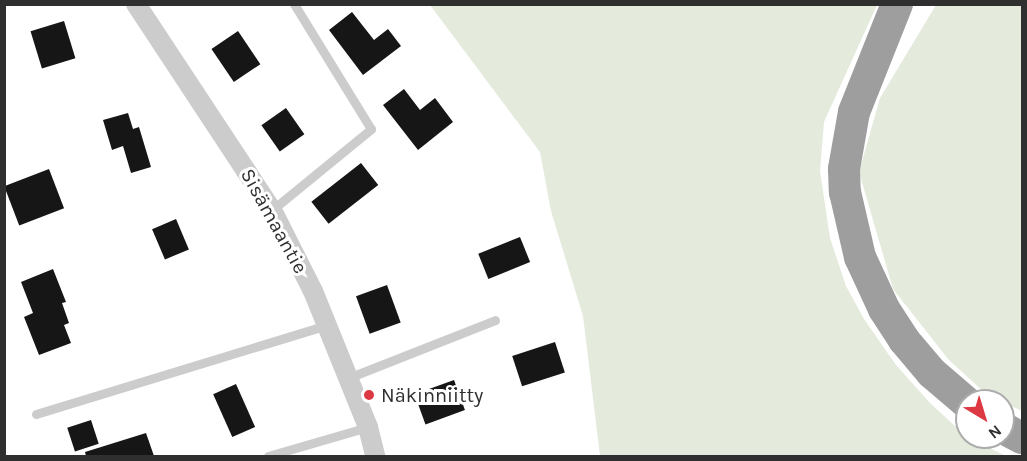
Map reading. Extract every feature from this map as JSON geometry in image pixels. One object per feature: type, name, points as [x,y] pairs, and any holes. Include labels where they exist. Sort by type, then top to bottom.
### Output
[{"type":"highway","points":[[897,4],[854,112],[843,169],[860,257],[871,284],[904,340],[955,391]]},
{"type":"highway","points":[[867,80],[916,4]]},
{"type":"street","name":"Sisämaantie","points":[[136,4],[272,210],[327,325],[368,427],[375,456]]},
{"type":"lane","points":[[272,210],[371,129],[294,4]]},
{"type":"lane","points":[[348,378],[495,320]]},
{"type":"lane","points":[[36,414],[327,325]]},
{"type":"lane","points":[[268,456],[368,427]]},
{"type":"shaded area","points":[[430,5],[877,5],[824,122],[820,171],[830,238],[846,286],[864,319],[896,365],[930,403],[955,426],[955,449],[992,449],[1006,456],[600,456],[583,316],[551,211],[540,152]]},
{"type":"shaded area","points":[[936,5],[1022,5],[1022,411],[1015,408],[1015,389],[981,389],[948,359],[893,289],[859,172],[880,98]]},
{"type":"building","points":[[352,12],[374,40],[388,29],[401,46],[363,75],[329,30]]},
{"type":"building","points":[[64,21],[75,58],[42,69],[31,31]]},
{"type":"building","points":[[238,31],[260,64],[234,82],[211,49]]},
{"type":"building","points":[[404,89],[420,110],[435,98],[453,122],[418,150],[383,105]]},
{"type":"building","points":[[286,108],[304,134],[280,151],[261,125]]},
{"type":"building","points":[[128,113],[133,129],[139,127],[151,167],[131,173],[123,146],[112,150],[103,120]]},
{"type":"building","points":[[361,163],[378,185],[329,224],[311,202]]},
{"type":"building","points":[[49,169],[64,208],[19,225],[4,186]]},
{"type":"building","points":[[176,219],[189,249],[165,260],[152,229]]},
{"type":"building","points":[[520,237],[530,262],[488,279],[478,254]]},
{"type":"building","points":[[53,269],[66,302],[62,303],[69,323],[64,325],[71,343],[39,355],[24,317],[33,313],[21,282]]},
{"type":"building","points":[[387,285],[401,323],[370,334],[356,296]]},
{"type":"building","points":[[555,342],[565,372],[522,386],[512,356]]},
{"type":"building","points":[[454,380],[465,410],[425,424],[415,394]]},
{"type":"building","points":[[236,384],[255,427],[232,437],[213,394]]},
{"type":"building","points":[[91,420],[99,444],[75,452],[67,428]]},
{"type":"building","points":[[146,433],[154,456],[86,456],[85,452]]},
{"type":"place","name":"Näkinniitty","points":[[369,395]]}]
